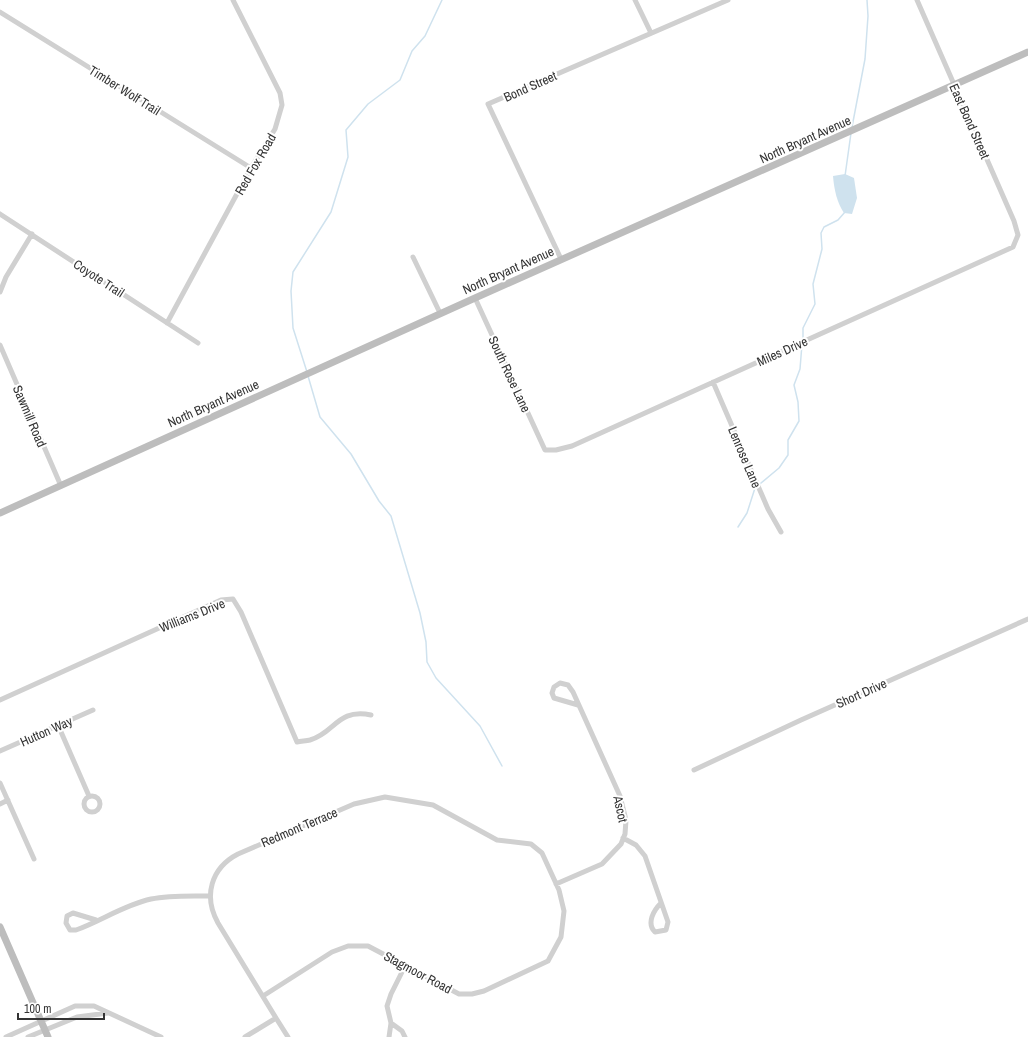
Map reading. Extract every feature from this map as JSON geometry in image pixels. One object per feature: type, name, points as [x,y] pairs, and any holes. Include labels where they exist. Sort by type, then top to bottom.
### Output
[{"type":"street","name":"Red Fox Road","points":[[167,323],[251,168],[275,129],[282,105],[280,93],[233,0]]},
{"type":"street","points":[[635,0],[651,33]]},
{"type":"street","name":"Bond Street","points":[[561,259],[488,104],[728,0]]},
{"type":"street","name":"East Bond Street","points":[[917,0],[1014,221],[1018,235],[1016,242]]},
{"type":"street","name":"Timber Wolf Trail","points":[[0,12],[251,168]]},
{"type":"street","name":"North Bryant Avenue","points":[[0,513],[440,313],[1028,52]]},
{"type":"street","name":"Coyote Trail","points":[[0,214],[198,342]]},
{"type":"street","points":[[0,292],[6,277],[32,234]]},
{"type":"street","name":"Miles Drive","points":[[545,450],[556,450],[572,446],[1006,251],[1016,242]]},
{"type":"street","points":[[413,257],[440,313]]},
{"type":"street","name":"South Rose Lane","points":[[475,298],[545,450]]},
{"type":"street","name":"Sawmill Road","points":[[0,345],[61,486]]},
{"type":"street","name":"Lenrose Lane","points":[[713,382],[768,509],[781,532]]},
{"type":"street","name":"Williams Drive","points":[[0,700],[221,600],[232,599],[241,612],[297,742],[310,740],[323,733],[337,721],[348,716],[363,713],[371,715]]},
{"type":"street","name":"Short Drive","points":[[694,770],[801,720],[1028,619]]},
{"type":"street","name":"Ascot","points":[[556,884],[602,864],[621,844],[624,838],[626,820],[620,796],[578,705],[568,685],[560,683],[554,687],[552,693],[554,698],[578,705]]},
{"type":"street","name":"Hutton Way","points":[[0,751],[93,710]]},
{"type":"street","points":[[58,725],[89,796]]},
{"type":"street","points":[[0,782],[2,791],[8,800],[34,859]]},
{"type":"street","name":"Redmont Terrace","points":[[288,1037],[214,916],[210,896],[212,884],[216,873],[223,864],[233,856],[354,804],[385,797],[433,805],[497,840],[531,844],[542,853],[556,884]]},
{"type":"street","points":[[0,804],[8,800]]},
{"type":"street","points":[[624,838],[636,845],[645,856],[661,903],[668,926],[661,932],[655,932],[650,924],[651,919],[661,903]]},
{"type":"street","name":"Stagmoor Road","points":[[262,996],[332,952],[348,946],[368,946],[459,994],[472,994],[484,991],[548,961],[561,936],[564,911],[556,884]]},
{"type":"street","points":[[96,920],[73,913],[67,916],[66,923],[70,930],[76,930],[96,920],[150,899],[181,896],[210,896]]},
{"type":"street","points":[[0,928],[48,1037]]},
{"type":"street","points":[[389,1037],[391,1023],[387,1006],[391,994],[405,966]]},
{"type":"street","points":[[6,1037],[75,1006],[94,1006],[161,1037]]},
{"type":"street","points":[[28,1037],[77,1017],[109,1013]]},
{"type":"street","points":[[245,1037],[276,1018]]},
{"type":"street","points":[[391,1023],[404,1032],[405,1037]]},
{"type":"water","points":[[845,174],[854,178],[857,198],[852,214],[844,213],[834,186],[833,176]]},
{"type":"waterway","points":[[307,372],[293,328],[291,291],[293,272],[331,212],[348,157],[346,130],[368,104],[400,80],[412,51],[425,36],[442,0]]},
{"type":"waterway","points":[[852,127],[865,59],[868,16],[867,0]]},
{"type":"waterway","points":[[845,176],[851,133]]},
{"type":"waterway","points":[[803,340],[803,328],[815,304],[813,284],[822,249],[821,233],[824,227],[838,220],[845,212]]},
{"type":"waterway","points":[[738,527],[747,513],[755,488],[779,468],[788,455],[788,440],[799,421],[798,402],[794,385],[800,369],[802,344]]},
{"type":"waterway","points":[[308,376],[320,417],[351,454],[379,501],[391,516],[420,613],[426,642],[427,662],[436,678],[480,726],[502,766]]}]
